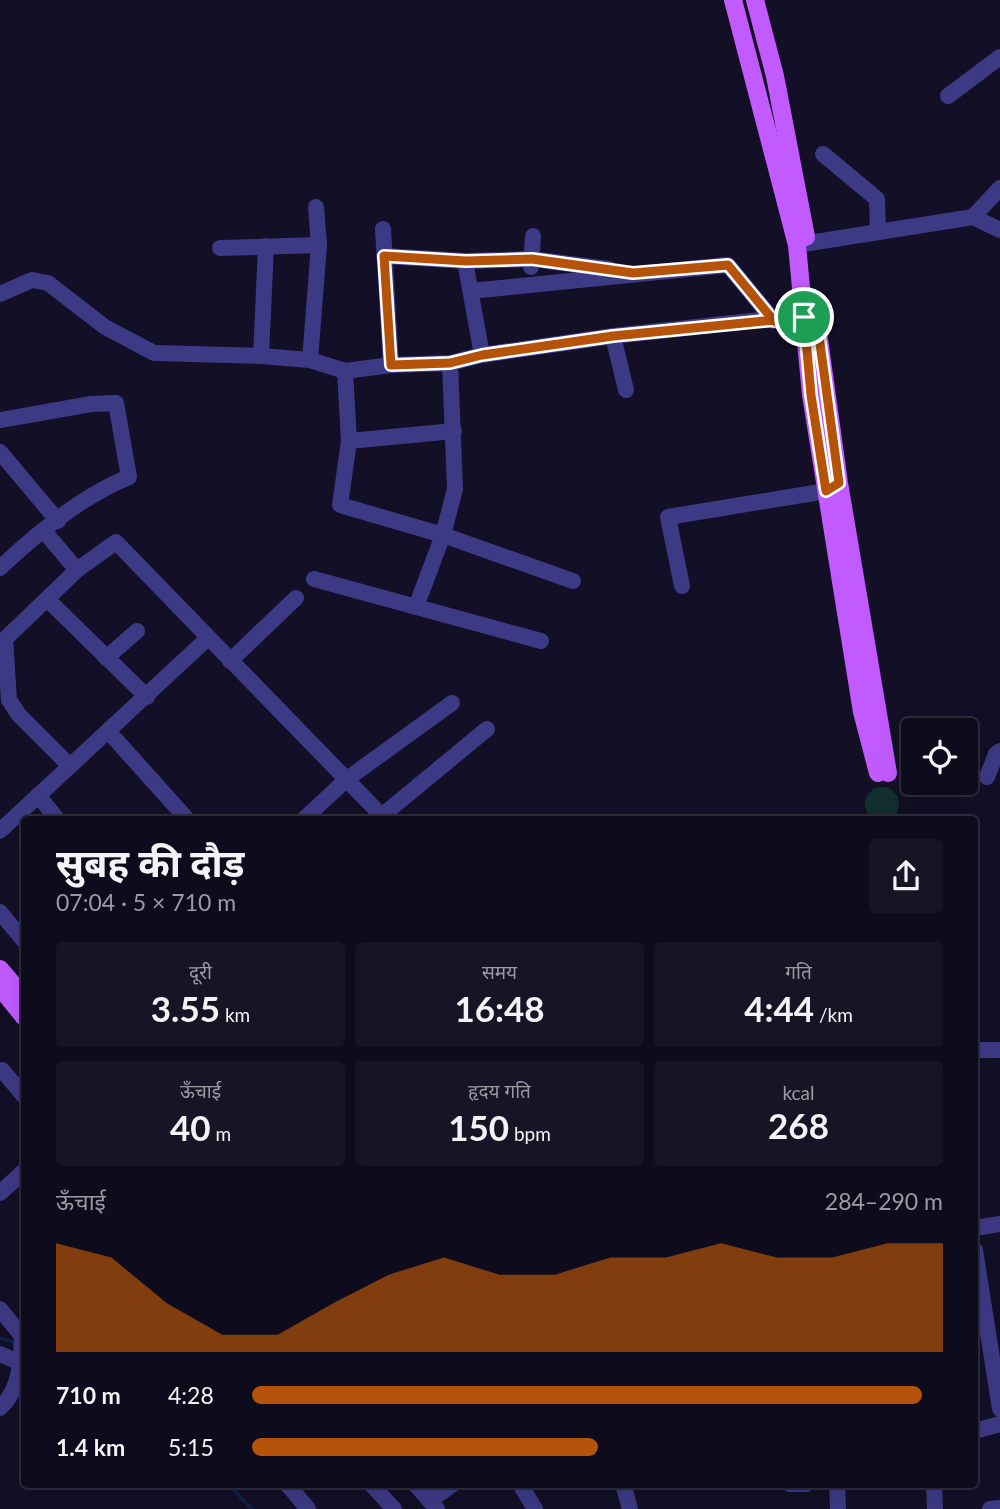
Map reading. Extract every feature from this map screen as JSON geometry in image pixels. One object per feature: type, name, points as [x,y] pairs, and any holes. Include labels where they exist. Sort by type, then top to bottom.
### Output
[{"type":"main road","points":[[733,0],[802,244]]},
{"type":"main road","points":[[755,0],[775,76],[802,244],[810,315],[811,395],[833,487],[862,712],[883,773]]},
{"type":"main road","points":[[0,968],[21,993]]},
{"type":"main road","points":[[0,987],[21,1013]]},
{"type":"street","points":[[948,96],[999,60]]},
{"type":"street","points":[[823,155],[877,199],[878,232]]},
{"type":"street","points":[[973,217],[1000,188]]},
{"type":"street","points":[[310,360],[319,245],[316,207]]},
{"type":"street","points":[[802,244],[973,217],[1000,230]]},
{"type":"street","points":[[383,229],[391,365]]},
{"type":"street","points":[[531,284],[533,236]]},
{"type":"street","points":[[220,247],[319,245]]},
{"type":"street","points":[[261,356],[266,246]]},
{"type":"street","points":[[384,256],[466,261],[532,259],[633,273]]},
{"type":"street","points":[[466,261],[482,355]]},
{"type":"street","points":[[471,291],[728,265],[774,321]]},
{"type":"street","points":[[0,294],[32,280],[48,283],[105,327],[154,353],[310,360],[345,371],[391,365],[450,363],[482,355],[613,336],[774,321],[810,315]]},
{"type":"street","points":[[613,336],[626,390]]},
{"type":"street","points":[[416,607],[443,535],[455,489],[450,363]]},
{"type":"street","points":[[345,371],[349,441],[340,505],[443,535],[573,581]]},
{"type":"street","points":[[0,420],[91,404],[116,403],[129,477],[109,485],[2,564]]},
{"type":"street","points":[[349,441],[454,431]]},
{"type":"street","points":[[0,452],[58,521]]},
{"type":"street","points":[[682,586],[668,517],[833,487]]},
{"type":"street","points":[[44,531],[77,570]]},
{"type":"street","points":[[70,766],[19,715],[9,700],[4,689],[5,639],[77,570],[116,542],[347,779],[379,816]]},
{"type":"street","points":[[314,579],[541,640]]},
{"type":"street","points":[[230,661],[296,598]]},
{"type":"street","points":[[47,599],[147,697]]},
{"type":"street","points":[[106,658],[137,631]]},
{"type":"street","points":[[0,831],[208,638]]},
{"type":"street","points":[[307,816],[347,779],[452,703]]},
{"type":"street","points":[[381,816],[486,729]]},
{"type":"street","points":[[108,731],[184,816]]},
{"type":"street","points":[[987,777],[996,754],[1000,751]]},
{"type":"street","points":[[38,795],[55,816]]},
{"type":"street","points":[[0,912],[21,937]]},
{"type":"street","points":[[978,1050],[1000,1050]]},
{"type":"street","points":[[0,1072],[2,1070],[21,1092]]},
{"type":"street","points":[[0,1193],[21,1174]]},
{"type":"street","points":[[978,1228],[1000,1224]]},
{"type":"street","points":[[978,1269],[1000,1409]]},
{"type":"street","points":[[0,1309],[21,1335]]},
{"type":"street","points":[[0,1408],[12,1398],[21,1350]]},
{"type":"street","points":[[0,1354],[20,1363]]},
{"type":"street","points":[[978,1430],[1000,1424]]},
{"type":"street","points":[[290,1488],[307,1509]]},
{"type":"street","points":[[375,1488],[394,1509]]},
{"type":"street","points":[[419,1488],[434,1505],[449,1488]]},
{"type":"street","points":[[522,1488],[535,1509]]},
{"type":"street","points":[[624,1488],[630,1509]]},
{"type":"street","points":[[837,1488],[838,1509]]},
{"type":"street","points":[[931,1508],[934,1488]]},
{"type":"street","points":[[990,1509],[1000,1507]]},
{"type":"green space","points":[[876,788],[888,788],[898,798],[898,810],[894,816],[870,816],[866,810],[866,798]]},
{"type":"waterway","points":[[0,1338],[16,1343]]},
{"type":"waterway","points":[[232,1488],[252,1509]]},
{"type":"route","points":[[804,317],[774,321],[613,336],[482,355],[450,363],[391,365],[384,256],[466,261],[532,259],[633,273],[728,265],[774,321],[816,314],[839,483],[826,491],[811,395],[804,317]]}]
